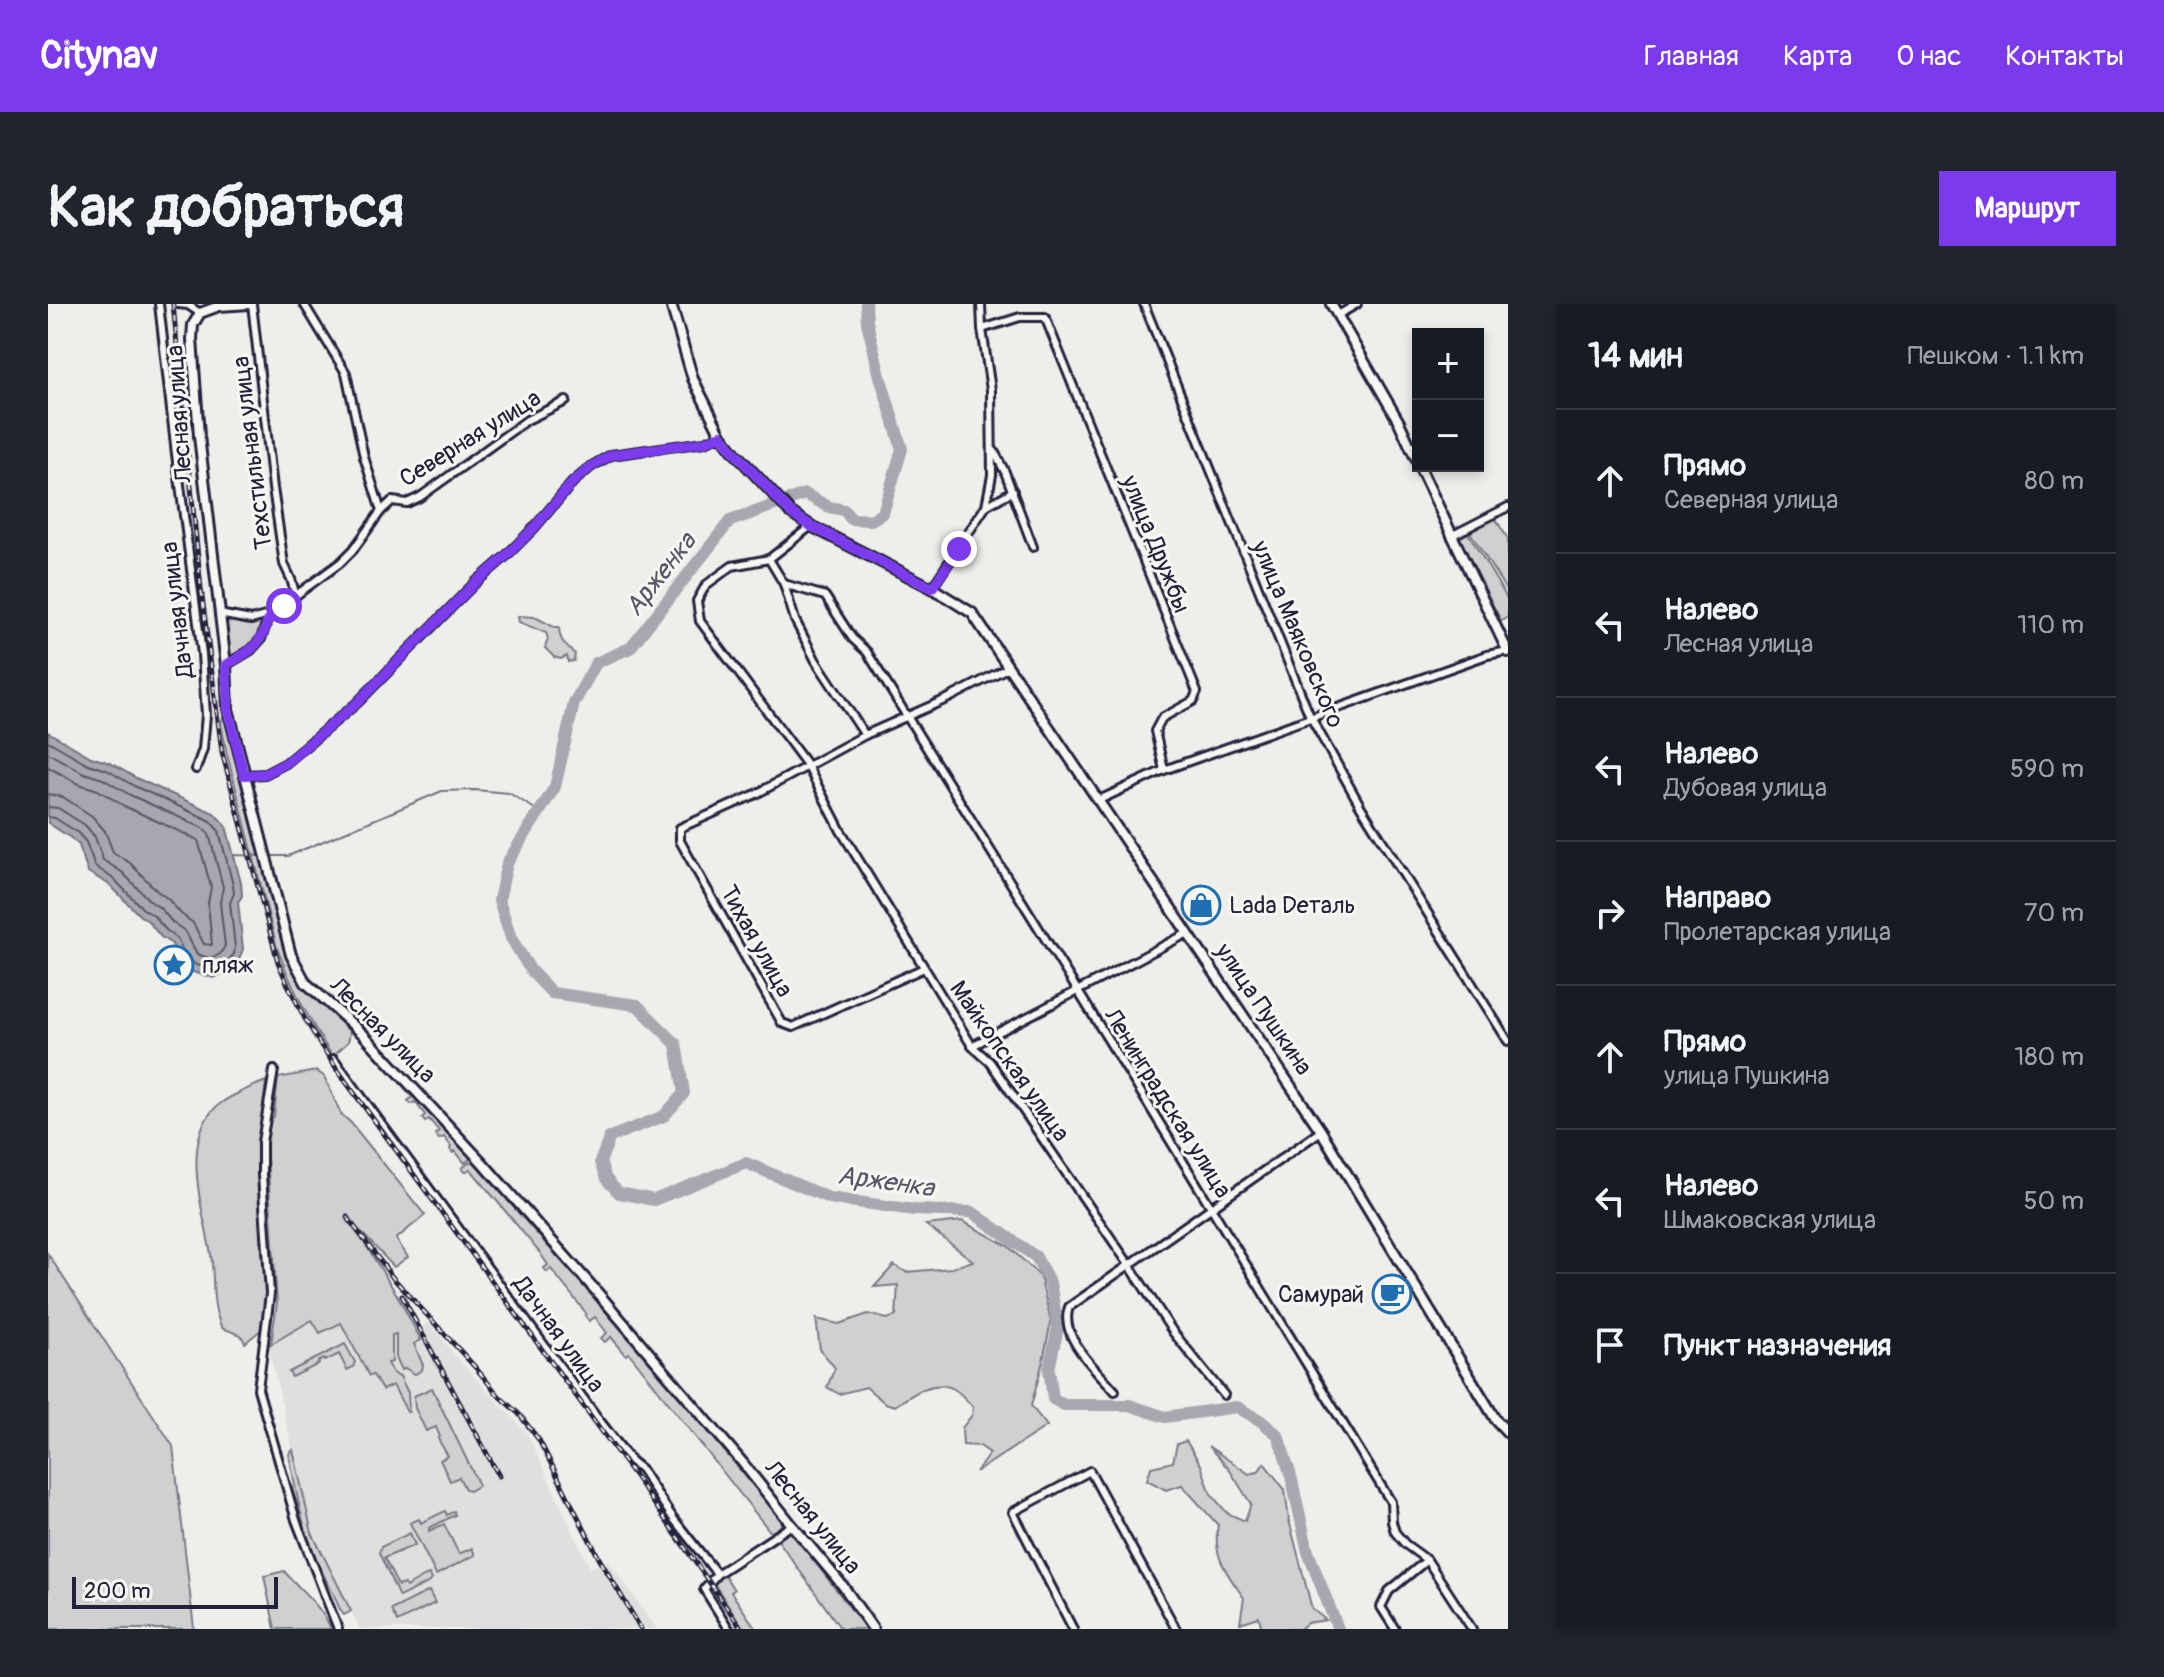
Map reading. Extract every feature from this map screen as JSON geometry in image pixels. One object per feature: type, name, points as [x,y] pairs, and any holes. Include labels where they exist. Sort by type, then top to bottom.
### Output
[{"type":"street","name":"Дачная улица","points":[[159,304],[202,654],[206,715],[203,749],[196,769]]},
{"type":"street","points":[[178,304],[188,305],[200,313],[219,306],[251,304]]},
{"type":"street","name":"Техстильная улица","points":[[251,304],[284,564],[296,596]]},
{"type":"street","points":[[304,304],[346,373],[364,457],[381,511]]},
{"type":"street","name":"улица Пушкина","points":[[671,304],[693,379],[721,435],[790,512],[811,526],[932,588],[972,613],[1321,1131],[1496,1420],[1508,1433]]},
{"type":"street","points":[[932,588],[986,506],[992,475],[991,390],[981,304]]},
{"type":"street","name":"улица Маяковского","points":[[1144,304],[1310,717],[1361,807],[1508,1041]]},
{"type":"street","points":[[1331,304],[1412,449]]},
{"type":"street","points":[[1338,315],[1357,304]]},
{"type":"street","name":"Лесная улица","points":[[200,313],[193,325],[192,339],[228,709],[291,955],[306,983],[363,1034],[492,1173],[688,1397],[843,1586],[873,1629]]},
{"type":"street","name":"улица Дружбы","points":[[982,329],[1020,317],[1045,317],[1197,692],[1193,701],[1162,718],[1155,731],[1164,770]]},
{"type":"street","name":"Северная улица","points":[[226,665],[256,645],[269,615],[353,550],[392,501],[407,503],[420,497],[527,420],[566,401]]},
{"type":"street","points":[[244,775],[265,774],[286,763],[357,703],[534,528],[573,482],[592,466],[611,455],[705,442],[721,435]]},
{"type":"street","points":[[992,448],[1013,491],[1033,547]]},
{"type":"street","points":[[1099,800],[1164,770],[1487,655],[1508,651],[1423,472]]},
{"type":"street","points":[[986,506],[1013,491]]},
{"type":"street","points":[[1451,536],[1508,507]]},
{"type":"street","points":[[811,526],[769,559],[784,584],[795,620],[816,661],[865,735]]},
{"type":"street","name":"Майкопская улица","points":[[769,559],[732,566],[706,585],[697,601],[700,621],[807,765],[841,831],[972,1046],[990,1062],[1173,1332],[1224,1395]]},
{"type":"street","name":"Ленинградская улица","points":[[784,584],[825,596],[852,638],[867,652],[1391,1502],[1395,1532],[1405,1544],[1427,1560],[1472,1629]]},
{"type":"street","points":[[219,614],[251,620],[269,615]]},
{"type":"street","points":[[807,765],[1009,667]]},
{"type":"street","name":"Тихая улица","points":[[807,765],[756,794],[680,828],[680,841],[782,1023],[793,1027],[924,968]]},
{"type":"street","points":[[972,1046],[1188,933]]},
{"type":"street","name":"Дачная улица","points":[[334,1059],[600,1421],[631,1461],[641,1469],[673,1518],[717,1574]]},
{"type":"street","points":[[274,1070],[262,1142],[270,1294],[258,1389],[296,1520],[338,1629]]},
{"type":"street","points":[[1115,1391],[1072,1341],[1065,1317],[1069,1307],[1321,1131]]},
{"type":"street","points":[[1073,1629],[1013,1512],[1090,1471],[1176,1629]]},
{"type":"street","points":[[729,1629],[704,1589],[717,1574],[792,1525]]},
{"type":"street","points":[[1395,1629],[1381,1607],[1389,1591],[1427,1560]]},
{"type":"shaded area","points":[[1495,518],[1508,539],[1508,593],[1470,532]]},
{"type":"shaded area","points":[[1468,533],[1508,600],[1508,617],[1501,621],[1459,538]]},
{"type":"shaded area","points":[[518,616],[535,617],[559,627],[564,643],[575,654],[574,661],[568,662],[567,656],[561,659],[554,657],[545,648],[546,633],[519,622]]},
{"type":"shaded area","points":[[228,618],[264,623],[254,644],[234,656],[230,654],[225,623]]},
{"type":"shaded area","points":[[223,717],[228,723],[279,926],[294,969],[309,990],[350,1032],[348,1042],[335,1054],[331,1054],[308,1016],[277,948],[226,750],[221,723]]},
{"type":"shaded area","points":[[316,1071],[324,1076],[341,1114],[425,1215],[396,1239],[408,1257],[394,1267],[363,1234],[360,1236],[421,1340],[414,1344],[423,1365],[422,1370],[415,1374],[405,1368],[402,1370],[396,1357],[396,1334],[392,1335],[392,1362],[388,1363],[393,1373],[400,1376],[408,1393],[409,1412],[393,1385],[382,1390],[373,1375],[369,1376],[341,1323],[320,1333],[312,1320],[271,1344],[277,1303],[266,1142],[268,1124],[274,1116],[278,1078]]},
{"type":"shaded area","points":[[402,1080],[470,1159],[465,1163],[455,1151],[453,1153],[444,1137],[439,1139],[435,1134],[439,1131],[429,1119],[425,1122],[422,1118],[425,1115],[415,1102],[411,1104],[408,1101],[412,1097],[399,1081]]},
{"type":"shaded area","points":[[266,1081],[258,1152],[266,1289],[262,1329],[245,1343],[241,1335],[222,1328],[218,1319],[211,1255],[199,1196],[197,1154],[200,1134],[208,1117],[221,1103]]},
{"type":"shaded area","points":[[474,1162],[640,1350],[783,1521],[779,1529],[772,1534],[629,1353],[626,1355],[611,1337],[605,1342],[601,1338],[607,1333],[595,1317],[589,1321],[551,1269],[547,1272],[544,1268],[548,1265],[540,1253],[473,1172],[470,1169],[465,1172],[462,1168]]},
{"type":"shaded area","points":[[962,1221],[1008,1246],[1040,1276],[1051,1321],[1031,1406],[1047,1426],[976,1472],[990,1453],[980,1446],[963,1445],[962,1428],[972,1415],[973,1407],[962,1395],[939,1385],[915,1393],[895,1406],[885,1403],[866,1387],[839,1394],[827,1387],[835,1368],[820,1349],[816,1319],[839,1324],[868,1314],[887,1319],[896,1316],[898,1285],[874,1287],[894,1265],[906,1272],[952,1268],[973,1261],[926,1225]]},
{"type":"shaded area","points":[[48,1254],[173,1446],[194,1629],[48,1629]]},
{"type":"shaded area","points":[[313,1320],[416,1332],[429,1322],[458,1359],[527,1433],[590,1568],[608,1560],[657,1629],[360,1629],[312,1533],[268,1345]]},
{"type":"shaded area","points":[[345,1344],[355,1362],[347,1370],[339,1354],[292,1377],[289,1372]]},
{"type":"shaded area","points":[[432,1388],[479,1485],[469,1491],[459,1477],[450,1481],[440,1460],[448,1456],[438,1439],[436,1427],[426,1431],[415,1408],[414,1396]]},
{"type":"shaded area","points":[[1186,1441],[1201,1465],[1211,1494],[1227,1513],[1245,1521],[1251,1504],[1229,1469],[1208,1446],[1249,1474],[1258,1472],[1264,1463],[1285,1490],[1289,1520],[1312,1609],[1326,1620],[1307,1623],[1300,1629],[1262,1629],[1259,1617],[1240,1623],[1244,1598],[1219,1556],[1218,1525],[1182,1485],[1166,1490],[1147,1480],[1151,1467],[1173,1462],[1177,1444]]},
{"type":"shaded area","points":[[293,1450],[312,1533],[351,1611],[344,1615],[307,1536],[289,1454]]},
{"type":"shaded area","points":[[445,1511],[447,1515],[454,1511],[455,1515],[429,1528],[429,1531],[444,1524],[459,1554],[472,1548],[475,1555],[436,1575],[410,1523],[419,1519],[421,1523]]},
{"type":"shaded area","points":[[788,1530],[866,1629],[841,1629],[778,1540],[730,1570]]},
{"type":"shaded area","points":[[410,1533],[415,1545],[384,1558],[398,1586],[404,1584],[406,1587],[429,1574],[432,1579],[399,1597],[379,1553],[381,1547]]},
{"type":"shaded area","points":[[284,1571],[316,1605],[331,1629],[275,1629],[264,1576]]},
{"type":"shaded area","points":[[724,1574],[734,1590],[731,1592],[756,1629],[744,1629],[713,1582]]},
{"type":"shaded area","points":[[429,1591],[435,1603],[397,1622],[391,1610]]},
{"type":"water","points":[[48,732],[91,757],[110,763],[214,813],[226,826],[242,896],[238,902],[243,949],[237,964],[230,970],[214,978],[193,972],[180,963],[172,944],[161,937],[110,885],[88,872],[79,845],[48,823]]},
{"type":"waterway","name":"Арженка","points":[[866,304],[867,322],[880,376],[902,449],[883,513],[871,520],[851,519],[844,510],[829,507],[805,494],[730,521],[630,648],[596,663],[574,703],[555,787],[507,863],[499,900],[511,938],[531,971],[552,993],[637,1005],[676,1044],[684,1093],[664,1116],[610,1137],[600,1162],[606,1179],[619,1193],[654,1200],[746,1163],[829,1198],[914,1210],[972,1212],[1036,1257],[1050,1283],[1058,1327],[1049,1369],[1053,1399],[1064,1405],[1129,1405],[1165,1417],[1237,1407],[1278,1435],[1291,1476],[1308,1552],[1338,1629]]},
{"type":"waterway","points":[[270,856],[288,856],[442,791],[509,793],[540,812]]},
{"type":"waterway","points":[[234,855],[263,856]]},
{"type":"railway","points":[[173,304],[201,588],[222,752],[278,962],[305,1019],[349,1086],[634,1475],[742,1629]]},
{"type":"railway","points":[[347,1217],[393,1278],[519,1414],[539,1440],[600,1560],[641,1629]]},
{"type":"railway","points":[[402,1296],[499,1476]]},
{"type":"place","name":"Lada Dеталь","points":[[1201,905]]},
{"type":"place","name":"пляж","points":[[174,965]]},
{"type":"place","name":"Самурай","points":[[1392,1294]]},
{"type":"route","points":[[284,606],[269,615],[261,639],[251,650],[226,665],[228,709],[244,775],[265,774],[286,763],[357,703],[534,528],[573,482],[611,455],[669,449],[705,442],[721,435],[790,512],[811,526],[932,588],[959,549]]}]
